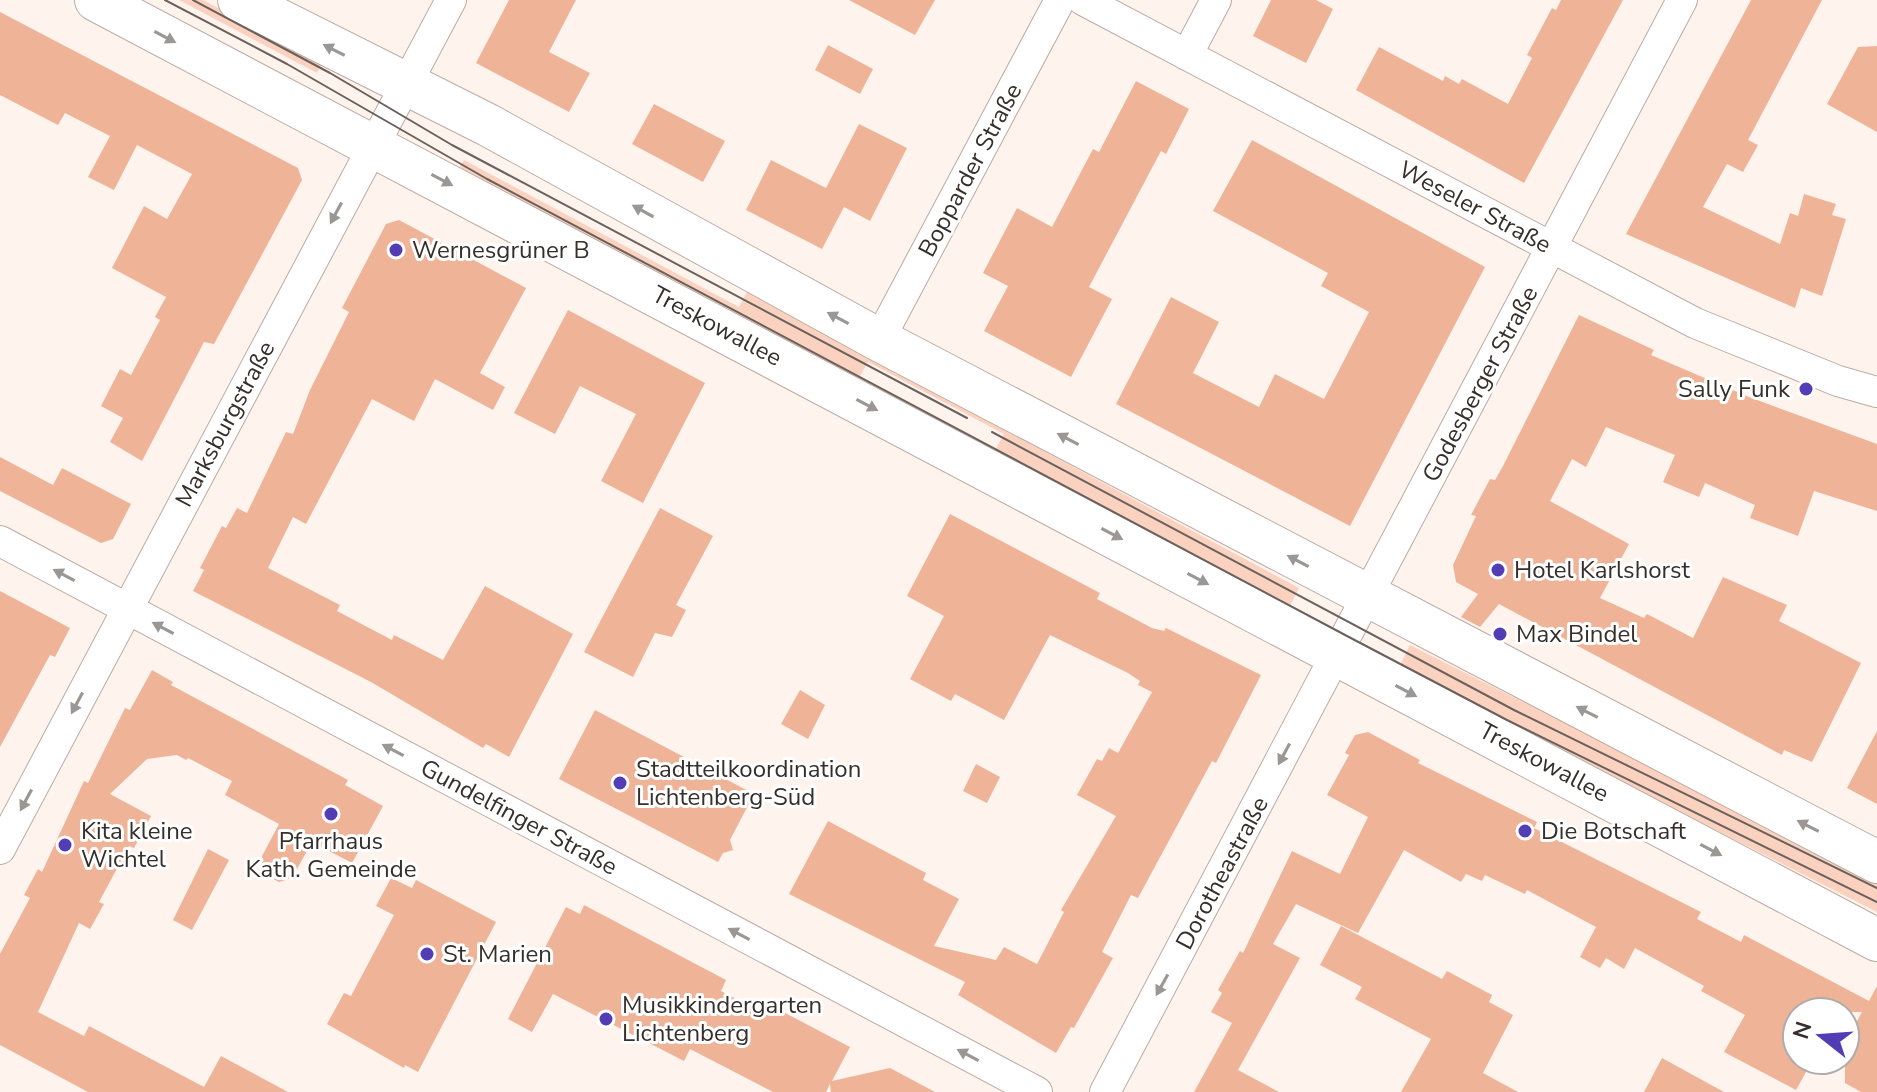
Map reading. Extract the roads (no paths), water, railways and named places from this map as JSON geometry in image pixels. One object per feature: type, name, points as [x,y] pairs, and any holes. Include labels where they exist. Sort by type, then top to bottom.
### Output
[{"type":"main road","name":"Treskowallee","points":[[96,0],[1877,940]]},
{"type":"main road","points":[[239,0],[488,125],[879,340],[1877,862]]},
{"type":"street","name":"Marksburgstraße","points":[[0,849],[451,0]]},
{"type":"street","name":"Bopparder Straße","points":[[879,340],[1060,0]]},
{"type":"street","name":"Weseler Straße","points":[[1083,0],[1695,323],[1838,381],[1877,392]]},
{"type":"street","points":[[1187,55],[1216,0]]},
{"type":"street","name":"Godesberger Straße","points":[[1367,597],[1682,0]]},
{"type":"street","name":"Gundelfinger Straße","points":[[0,541],[1037,1092]]},
{"type":"street","points":[[1338,654],[1367,597]]},
{"type":"street","name":"Dorotheastraße","points":[[1105,1092],[1338,654]]},
{"type":"tram line","points":[[165,0],[287,64],[487,179],[1347,636],[1507,720],[1877,902]]},
{"type":"tram line","points":[[193,0],[330,73],[452,145],[967,418]]},
{"type":"tram line","points":[[992,432],[1514,710],[1877,888]]},
{"type":"place","name":"Wernesgrüner B","points":[[396,250]]},
{"type":"place","name":"Sally Funk","points":[[1806,389]]},
{"type":"place","name":"Hotel Karlshorst","points":[[1498,570]]},
{"type":"place","name":"Max Bindel","points":[[1500,634]]},
{"type":"place","name":"Stadtteilkoordination Lichtenberg-Süd","points":[[620,783]]},
{"type":"place","name":"Pfarrhaus Kath. Gemeinde","points":[[331,814]]},
{"type":"place","name":"Die Botschaft","points":[[1525,831]]},
{"type":"place","name":"Kita kleine Wichtel","points":[[65,845]]},
{"type":"place","name":"St. Marien","points":[[427,954]]},
{"type":"place","name":"Musikkindergarten Lichtenberg","points":[[606,1019]]}]
